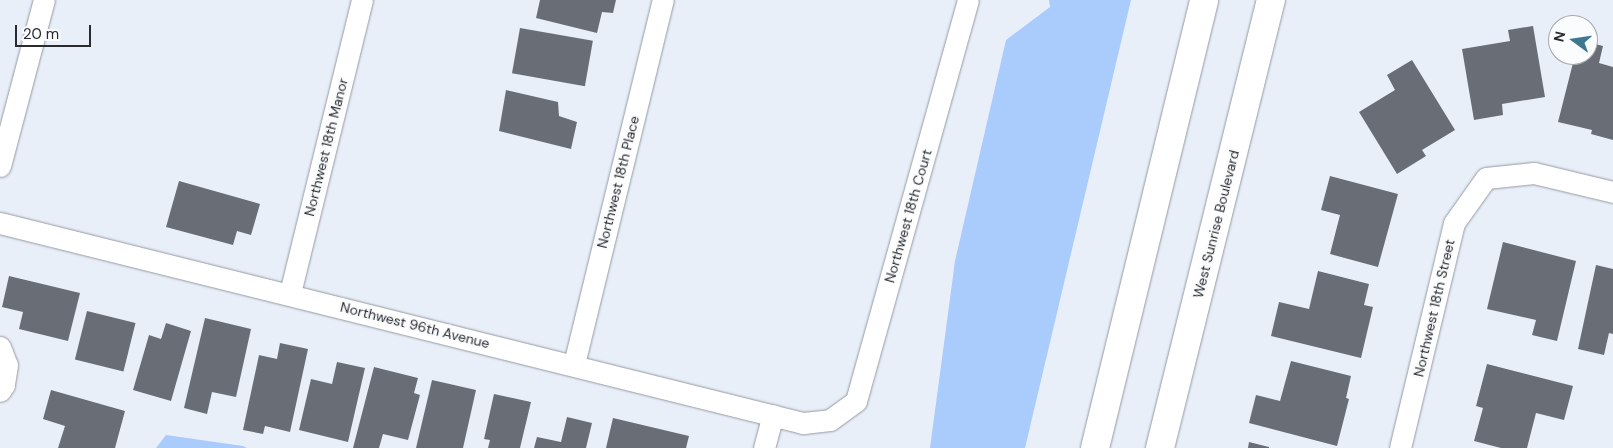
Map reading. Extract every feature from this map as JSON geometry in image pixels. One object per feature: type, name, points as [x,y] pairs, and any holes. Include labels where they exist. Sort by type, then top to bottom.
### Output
[{"type":"highway","points":[[1096,448],[1204,0]]},
{"type":"highway","name":"West Sunrise Boulevard","points":[[1160,448],[1272,0]]},
{"type":"street","points":[[0,166],[44,0]]},
{"type":"street","name":"Northwest 18th Manor","points":[[290,293],[362,0]]},
{"type":"street","name":"Northwest 18th Place","points":[[574,364],[663,0]]},
{"type":"street","name":"Northwest 18th Court","points":[[830,420],[856,402],[968,0]]},
{"type":"street","name":"Northwest 18th Street","points":[[1400,448],[1454,223],[1486,178],[1534,173],[1613,192]]},
{"type":"street","name":"Northwest 96th Avenue","points":[[0,223],[290,293],[772,416],[802,423],[830,420]]},
{"type":"street","points":[[0,347],[7,365],[4,385],[0,391]]},
{"type":"street","points":[[764,448],[772,416]]},
{"type":"water","points":[[1049,0],[1131,0],[1025,448],[930,448],[955,261],[1006,40],[1050,7]]},
{"type":"water","points":[[166,435],[243,446],[247,448],[156,448]]},
{"type":"building","points":[[540,0],[616,0],[613,13],[602,12],[597,33],[536,18]]},
{"type":"building","points":[[1533,26],[1545,97],[1502,104],[1503,115],[1474,120],[1462,49],[1510,41],[1508,30]]},
{"type":"building","points":[[520,28],[593,41],[585,86],[512,73]]},
{"type":"building","points":[[1598,45],[1603,46],[1599,63],[1613,67],[1613,140],[1591,134],[1592,130],[1558,122],[1572,65],[1598,65]]},
{"type":"building","points":[[1412,60],[1455,130],[1422,150],[1426,156],[1397,174],[1359,112],[1395,90],[1387,75]]},
{"type":"building","points":[[506,90],[558,102],[559,116],[577,122],[571,149],[499,131]]},
{"type":"building","points":[[1330,176],[1398,194],[1378,267],[1330,254],[1340,215],[1321,210]]},
{"type":"building","points":[[179,181],[260,204],[251,235],[237,231],[233,245],[166,227]]},
{"type":"building","points":[[1503,242],[1576,261],[1557,341],[1532,335],[1536,320],[1487,309]]},
{"type":"building","points":[[1596,265],[1613,269],[1613,334],[1609,333],[1604,355],[1578,349]]},
{"type":"building","points":[[1318,271],[1369,284],[1364,305],[1373,307],[1361,358],[1271,336],[1279,302],[1309,309]]},
{"type":"building","points":[[9,276],[80,293],[68,341],[19,329],[23,312],[2,307]]},
{"type":"building","points":[[87,311],[136,323],[123,372],[75,360]]},
{"type":"building","points":[[205,318],[251,329],[236,397],[212,392],[207,414],[184,408]]},
{"type":"building","points":[[166,323],[191,331],[171,401],[133,390],[149,335],[161,339]]},
{"type":"building","points":[[280,343],[308,349],[290,432],[265,426],[263,434],[243,430],[259,355],[277,359]]},
{"type":"building","points":[[1291,361],[1351,376],[1346,398],[1349,399],[1337,446],[1249,423],[1256,395],[1280,401]]},
{"type":"building","points":[[337,362],[365,368],[348,442],[299,430],[311,379],[332,384]]},
{"type":"building","points":[[1487,364],[1573,386],[1564,420],[1536,413],[1527,448],[1501,448],[1474,441],[1483,408],[1476,406]]},
{"type":"building","points":[[374,367],[418,378],[414,393],[420,395],[408,440],[383,434],[379,448],[353,448]]},
{"type":"building","points":[[432,380],[476,390],[463,448],[416,448]]},
{"type":"building","points":[[51,390],[125,411],[115,448],[58,448],[65,426],[43,419]]},
{"type":"building","points":[[494,394],[531,402],[520,448],[488,448],[490,440],[484,439]]},
{"type":"building","points":[[567,417],[592,423],[586,448],[534,448],[537,437],[561,442]]},
{"type":"building","points":[[613,418],[689,436],[686,448],[606,448]]},
{"type":"building","points":[[1249,442],[1269,447],[1269,448],[1248,448]]}]
